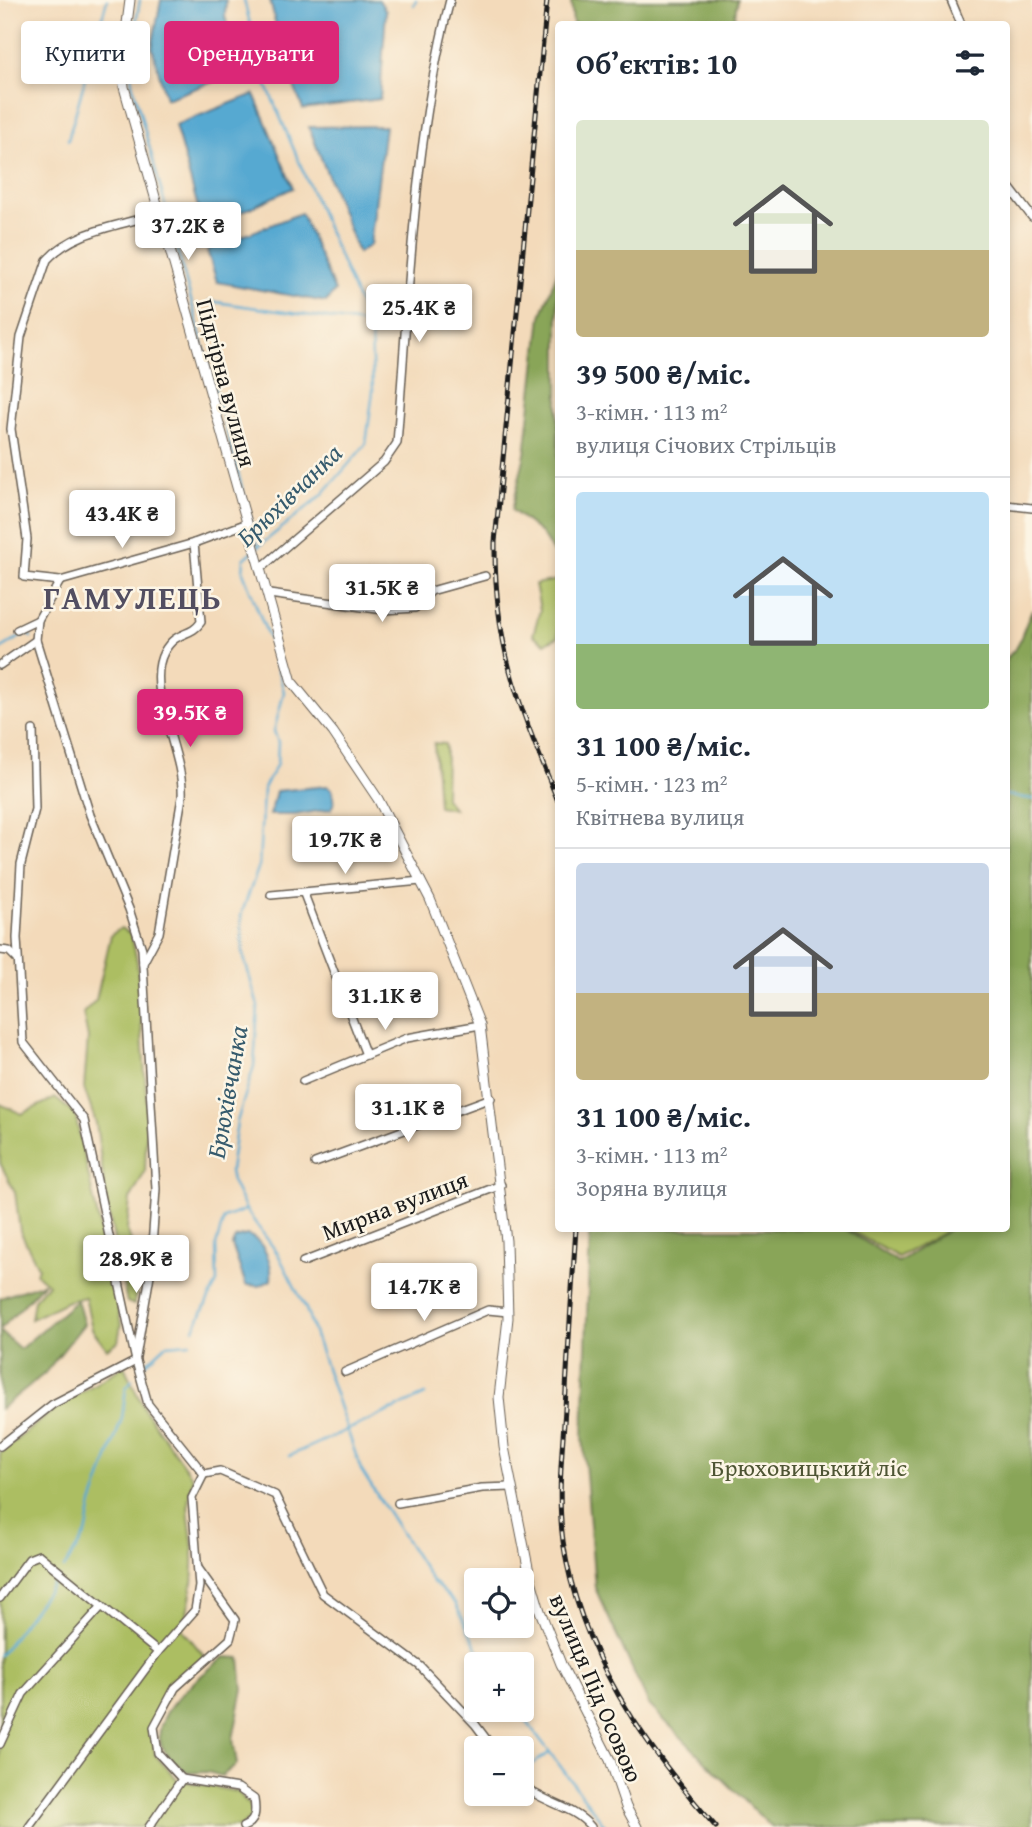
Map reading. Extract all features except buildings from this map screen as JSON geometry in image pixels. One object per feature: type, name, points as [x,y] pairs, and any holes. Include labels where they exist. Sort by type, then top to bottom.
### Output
[{"type":"street","name":"Підгірна вулиця","points":[[130,0],[122,63],[124,87],[252,544]]},
{"type":"street","points":[[259,563],[384,463],[397,443],[412,252],[438,44],[450,0]]},
{"type":"street","points":[[951,0],[960,21]]},
{"type":"street","points":[[1010,188],[1032,218]]},
{"type":"street","points":[[159,213],[89,233],[55,251],[47,260],[21,337],[11,429],[27,539],[24,577],[60,580],[194,543],[245,524]]},
{"type":"street","points":[[1010,505],[1032,508]]},
{"type":"street","points":[[143,963],[159,933],[182,797],[183,779],[159,682],[162,655],[172,639],[192,631],[201,622],[194,543]]},
{"type":"street","name":"вулиця Під Осовою","points":[[252,544],[269,594],[292,682],[333,732],[370,786],[421,881],[481,1025],[501,1185],[508,1312],[499,1397],[512,1487],[530,1577],[540,1611],[561,1664],[610,1760],[626,1807],[637,1827]]},
{"type":"street","points":[[269,594],[384,610],[415,608],[431,592],[485,576]]},
{"type":"street","points":[[60,580],[38,620],[36,640],[90,815],[142,948],[156,1189],[150,1275],[136,1361]]},
{"type":"street","points":[[17,630],[38,620]]},
{"type":"street","points":[[0,666],[36,640]]},
{"type":"street","points":[[33,730],[35,809],[21,864],[17,959],[23,1042],[84,1120],[136,1361],[148,1404],[204,1474]]},
{"type":"street","points":[[271,895],[421,881]]},
{"type":"street","points":[[304,894],[366,1055]]},
{"type":"street","points":[[0,950],[9,951],[17,959]]},
{"type":"street","points":[[303,1082],[407,1038],[481,1025]]},
{"type":"street","points":[[315,1163],[491,1098]]},
{"type":"street","name":"Мирна вулиця","points":[[303,1262],[501,1185]]},
{"type":"street","points":[[345,1372],[488,1310],[508,1312]]},
{"type":"street","points":[[0,1446],[53,1404],[136,1361]]},
{"type":"street","points":[[204,1474],[220,1471],[275,1495],[323,1594],[420,1666],[484,1736]]},
{"type":"street","points":[[29,1827],[158,1652],[195,1610],[199,1586],[192,1498],[204,1474]]},
{"type":"street","points":[[398,1503],[482,1488],[512,1487]]},
{"type":"street","points":[[0,1598],[29,1559],[38,1555],[158,1652]]},
{"type":"street","points":[[197,1568],[235,1620],[230,1639],[175,1688],[154,1727],[158,1753],[182,1779],[238,1788],[254,1799],[256,1812],[250,1824],[243,1827]]},
{"type":"street","points":[[0,1744],[23,1694],[102,1606]]},
{"type":"street","points":[[149,1827],[182,1779]]},
{"type":"street","points":[[534,1794],[573,1810],[591,1827]]},
{"type":"green space","points":[[571,0],[737,0],[734,21],[573,21]]},
{"type":"green space","points":[[555,278],[555,555],[541,533],[512,510],[525,454],[541,316]]},
{"type":"green space","points":[[555,581],[555,638],[545,643],[533,635],[540,610],[535,584]]},
{"type":"green space","name":"Брюховицький ліс","points":[[1032,609],[1032,1827],[771,1827],[649,1705],[595,1588],[583,1437],[590,1232],[850,1232],[898,1262],[945,1232],[1010,1232],[1010,655],[1017,647]]},
{"type":"green space","points":[[434,743],[445,744],[445,798],[454,809],[438,806]]},
{"type":"green space","points":[[121,928],[131,934],[137,961],[147,1106],[145,1172],[130,1199],[127,1230],[140,1265],[134,1305],[127,1302],[107,1205],[96,1123],[84,1088],[88,1038],[83,1013],[96,1000],[111,935]]},
{"type":"green space","points":[[55,1098],[75,1114],[121,1324],[118,1342],[107,1349],[92,1329],[85,1297],[68,1301],[31,1319],[34,1300],[48,1284],[36,1274],[38,1267],[20,1231],[15,1192],[0,1163],[0,1104],[22,1114]]},
{"type":"green space","points":[[853,1232],[946,1232],[898,1257]]},
{"type":"green space","points":[[44,1283],[0,1330],[0,1298]]},
{"type":"green space","points":[[77,1300],[84,1324],[44,1374],[0,1409],[0,1331],[20,1349]]},
{"type":"green space","points":[[124,1366],[145,1411],[193,1478],[188,1508],[193,1553],[192,1582],[182,1629],[205,1657],[173,1685],[152,1727],[155,1755],[178,1780],[238,1792],[256,1813],[240,1827],[0,1827],[0,1453],[56,1408]]},
{"type":"green space","points":[[224,1657],[240,1658],[243,1689],[233,1739],[237,1764],[222,1776],[207,1772],[188,1773],[167,1755],[160,1742],[160,1728],[176,1700]]},
{"type":"water","points":[[161,0],[226,0],[226,21],[164,21],[164,84],[207,84],[166,99],[152,47]]},
{"type":"water","points":[[270,0],[379,0],[386,11],[380,99],[303,109],[293,84],[339,84],[339,21],[275,21]]},
{"type":"water","points":[[254,94],[293,188],[204,229],[175,125]]},
{"type":"water","points":[[385,126],[370,245],[358,253],[309,127]]},
{"type":"water","points":[[301,213],[335,291],[326,302],[217,282],[207,250]]},
{"type":"water","points":[[327,786],[332,789],[334,805],[331,809],[295,815],[270,815],[276,791]]},
{"type":"water","points":[[334,831],[339,834],[336,844],[302,849],[298,846],[301,836]]},
{"type":"water","points":[[247,1235],[263,1247],[269,1260],[271,1280],[260,1286],[246,1285],[232,1245],[235,1238]]},
{"type":"waterway","points":[[68,140],[107,0]]},
{"type":"waterway","points":[[140,0],[130,56],[132,83],[258,547]]},
{"type":"waterway","points":[[244,0],[264,79],[371,331],[373,391],[366,444],[322,495],[258,547]]},
{"type":"waterway","points":[[414,5],[416,0]]},
{"type":"waterway","points":[[209,301],[368,324]]},
{"type":"waterway","name":"Брюхівчанка","points":[[253,551],[244,559],[243,572],[270,641],[284,692],[274,731],[278,742],[277,764],[263,790],[259,866],[241,915],[243,954],[258,1006],[254,1066],[237,1122],[230,1171],[232,1181],[246,1210],[278,1254],[306,1309],[361,1470],[432,1581],[455,1603],[479,1652]]},
{"type":"waterway","points":[[0,649],[27,633],[31,637]]},
{"type":"waterway","points":[[1010,796],[1032,799]]},
{"type":"waterway","points":[[194,1329],[217,1282],[216,1245],[224,1218],[245,1210]]},
{"type":"waterway","points":[[142,1367],[166,1345],[190,1343]]},
{"type":"waterway","points":[[64,1568],[86,1534],[92,1504],[122,1418],[126,1388],[132,1380]]},
{"type":"waterway","points":[[289,1456],[425,1395]]},
{"type":"waterway","points":[[0,1655],[58,1577]]},
{"type":"waterway","name":"Брюхівчанка","points":[[527,1722],[606,1827]]},
{"type":"waterway","points":[[534,1763],[549,1753]]},
{"type":"railway","points":[[547,0],[495,542],[496,580],[504,646],[521,705],[555,793]]},
{"type":"railway","points":[[576,1232],[560,1492],[563,1541],[571,1582],[599,1659],[618,1695],[664,1764],[716,1827]]},
{"type":"district","name":"ГАМУЛЕЦЬ","points":[[133,598]]}]
